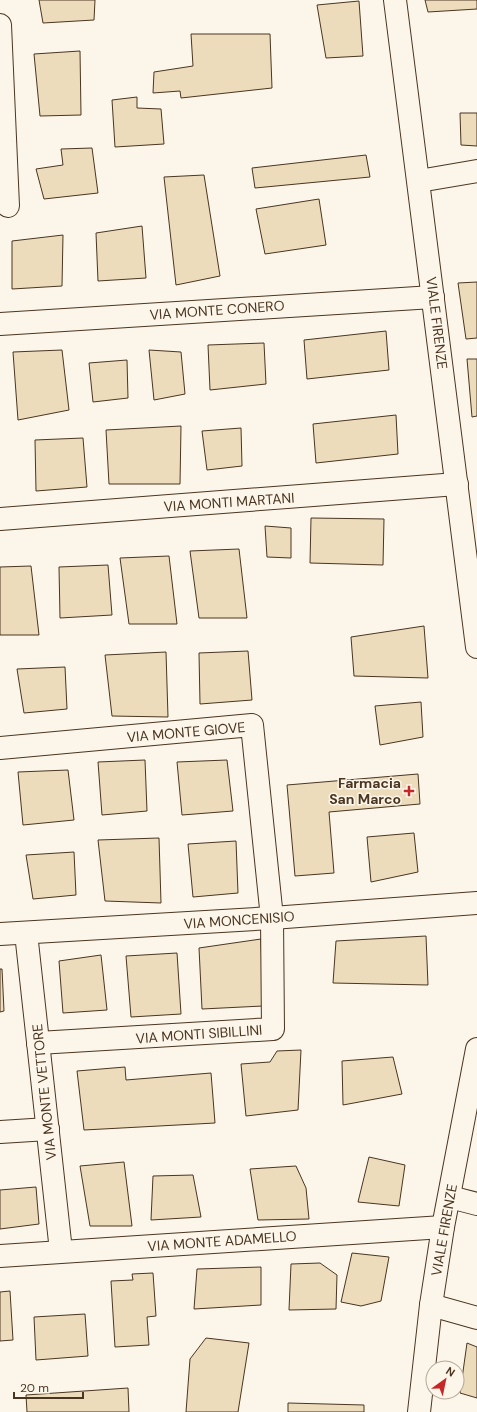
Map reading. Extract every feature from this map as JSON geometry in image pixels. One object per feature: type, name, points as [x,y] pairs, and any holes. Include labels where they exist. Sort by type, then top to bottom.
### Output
[{"type":"street","name":"VIALE FIRENZE","points":[[396,0],[477,647]]},
{"type":"street","points":[[0,25],[8,206]]},
{"type":"street","points":[[418,181],[477,171]]},
{"type":"street","name":"VIA MONTE CONERO","points":[[0,324],[433,297]]},
{"type":"street","name":"VIA MONTI MARTANI","points":[[0,519],[457,484]]},
{"type":"street","name":"VIA MONTE GIOVE","points":[[0,748],[252,725],[272,918]]},
{"type":"street","name":"VIA MONCENISIO","points":[[0,934],[272,918],[477,903]]},
{"type":"street","name":"VIA MONTI SIBILLINI","points":[[38,1044],[273,1029],[272,918]]},
{"type":"street","name":"VIA MONTE VETTORE","points":[[26,933],[61,1251]]},
{"type":"street","name":"VIALE FIRENZE","points":[[419,1412],[431,1305],[443,1227],[450,1197],[477,1049]]},
{"type":"street","points":[[0,1132],[48,1129]]},
{"type":"street","points":[[450,1197],[477,1204]]},
{"type":"street","name":"VIA MONTE ADAMELLO","points":[[0,1256],[443,1227]]},
{"type":"street","points":[[431,1305],[477,1318]]},
{"type":"building","points":[[39,0],[95,0],[94,20],[43,23]]},
{"type":"building","points":[[425,0],[477,0],[477,9],[428,12]]},
{"type":"building","points":[[359,1],[363,56],[326,58],[317,5]]},
{"type":"building","points":[[191,34],[270,34],[272,88],[181,98],[180,91],[153,93],[154,72],[193,66]]},
{"type":"building","points":[[80,51],[81,115],[40,116],[34,54]]},
{"type":"building","points":[[137,97],[137,108],[161,109],[164,144],[115,147],[112,100]]},
{"type":"building","points":[[460,113],[477,113],[477,146],[461,145]]},
{"type":"building","points":[[92,148],[98,193],[44,199],[36,169],[63,165],[61,149]]},
{"type":"building","points":[[366,155],[370,177],[255,188],[252,168]]},
{"type":"building","points":[[204,175],[220,276],[176,285],[164,177]]},
{"type":"building","points":[[319,199],[326,245],[265,254],[256,209]]},
{"type":"building","points":[[142,226],[146,278],[98,281],[96,233]]},
{"type":"building","points":[[63,235],[62,286],[12,289],[12,241]]},
{"type":"building","points":[[477,282],[477,338],[466,339],[458,283]]},
{"type":"building","points":[[386,331],[389,370],[307,379],[304,340]]},
{"type":"building","points":[[264,343],[266,384],[210,390],[208,345]]},
{"type":"building","points":[[62,350],[69,410],[18,420],[13,352]]},
{"type":"building","points":[[149,350],[181,352],[185,394],[154,400]]},
{"type":"building","points":[[467,359],[477,359],[477,416],[472,417]]},
{"type":"building","points":[[127,360],[128,398],[93,402],[89,363]]},
{"type":"building","points":[[396,415],[398,454],[316,463],[313,424]]},
{"type":"building","points":[[181,426],[180,484],[109,484],[106,430]]},
{"type":"building","points":[[241,428],[242,466],[207,470],[202,431]]},
{"type":"building","points":[[83,438],[87,487],[36,491],[35,440]]},
{"type":"building","points":[[311,518],[384,519],[383,565],[310,563]]},
{"type":"building","points":[[265,526],[291,528],[291,558],[267,557]]},
{"type":"building","points":[[239,549],[247,618],[199,618],[190,551]]},
{"type":"building","points":[[169,556],[177,624],[129,624],[120,558]]},
{"type":"building","points":[[108,565],[112,615],[60,618],[59,567]]},
{"type":"building","points":[[31,566],[39,635],[0,635],[0,567]]},
{"type":"building","points":[[424,626],[428,678],[354,676],[351,637]]},
{"type":"building","points":[[248,651],[252,700],[200,704],[199,653]]},
{"type":"building","points":[[166,652],[168,717],[112,716],[105,655]]},
{"type":"building","points":[[65,667],[67,709],[24,713],[17,669]]},
{"type":"building","points":[[421,702],[423,737],[380,745],[375,706]]},
{"type":"building","points":[[145,760],[147,811],[102,815],[98,762]]},
{"type":"building","points":[[227,760],[233,811],[182,815],[177,762]]},
{"type":"building","points":[[68,770],[74,820],[23,825],[18,772]]},
{"type":"building","points":[[418,774],[420,804],[329,812],[334,873],[295,876],[287,785]]},
{"type":"building","points":[[414,833],[418,872],[371,882],[367,837]]},
{"type":"building","points":[[159,838],[161,903],[105,901],[98,840]]},
{"type":"building","points":[[236,841],[238,893],[193,897],[188,844]]},
{"type":"building","points":[[74,852],[76,895],[33,899],[26,855]]},
{"type":"building","points":[[426,936],[428,985],[333,983],[336,941]]},
{"type":"building","points":[[261,939],[263,1006],[202,1009],[199,948]]},
{"type":"building","points":[[177,953],[181,1014],[131,1017],[126,956]]},
{"type":"building","points":[[101,955],[107,1010],[63,1013],[59,961]]},
{"type":"building","points":[[0,969],[2,969],[4,1011],[0,1012]]},
{"type":"building","points":[[301,1050],[298,1110],[246,1116],[241,1064],[270,1062],[277,1051]]},
{"type":"building","points":[[393,1057],[402,1094],[343,1105],[342,1061]]},
{"type":"building","points":[[125,1067],[126,1080],[211,1073],[215,1123],[84,1130],[77,1071]]},
{"type":"building","points":[[369,1157],[405,1165],[399,1206],[358,1202]]},
{"type":"building","points":[[124,1162],[132,1226],[90,1226],[80,1166]]},
{"type":"building","points":[[296,1166],[306,1188],[309,1219],[258,1220],[250,1169]]},
{"type":"building","points":[[193,1175],[201,1217],[151,1220],[153,1176]]},
{"type":"building","points":[[36,1187],[39,1224],[0,1229],[0,1190]]},
{"type":"building","points":[[352,1253],[389,1257],[381,1301],[361,1306],[341,1302]]},
{"type":"building","points":[[320,1263],[337,1275],[336,1309],[289,1310],[291,1264]]},
{"type":"building","points":[[261,1267],[261,1305],[194,1309],[197,1269]]},
{"type":"building","points":[[153,1273],[156,1316],[147,1317],[149,1345],[115,1347],[111,1281],[133,1280],[132,1274]]},
{"type":"building","points":[[10,1291],[13,1340],[0,1341],[0,1292]]},
{"type":"building","points":[[85,1314],[88,1356],[36,1360],[34,1317]]},
{"type":"building","points":[[206,1338],[249,1343],[238,1412],[186,1412],[190,1359]]},
{"type":"building","points":[[467,1343],[477,1347],[477,1398],[465,1394],[465,1360]]},
{"type":"building","points":[[128,1388],[129,1412],[27,1412],[26,1395]]},
{"type":"building","points":[[288,1403],[364,1405],[364,1412],[288,1412]]},
{"type":"place","name":"Farmacia San Marco","points":[[409,791]]}]
